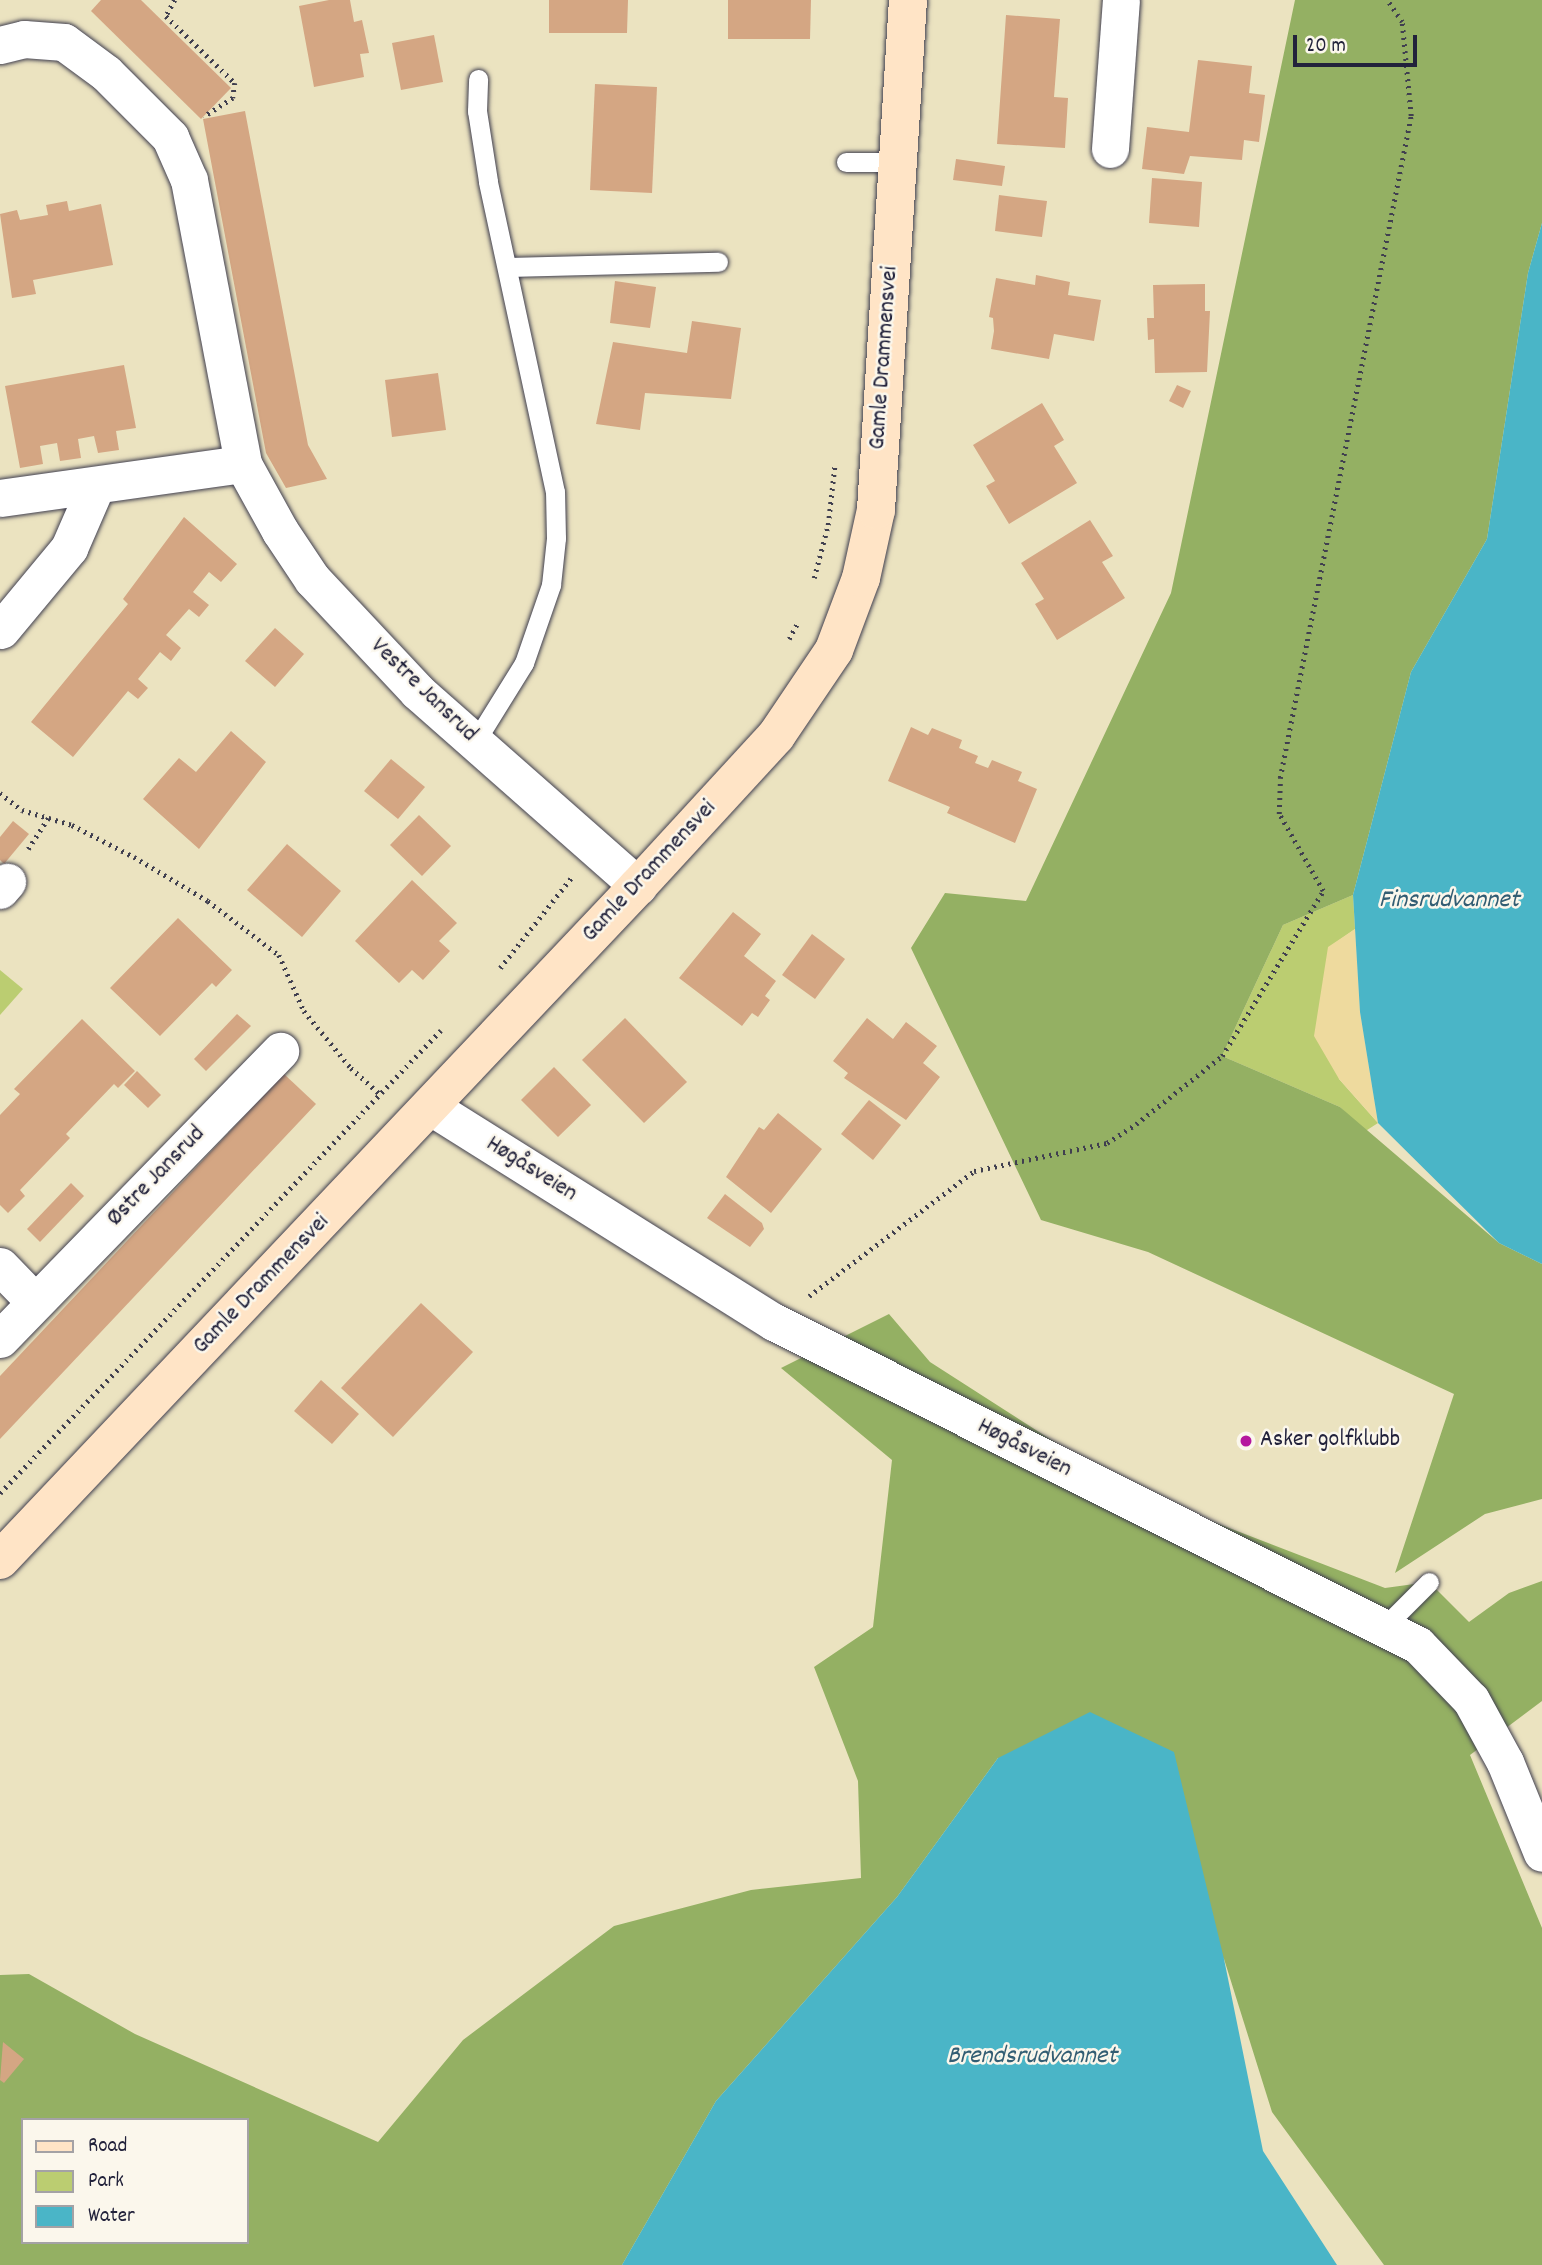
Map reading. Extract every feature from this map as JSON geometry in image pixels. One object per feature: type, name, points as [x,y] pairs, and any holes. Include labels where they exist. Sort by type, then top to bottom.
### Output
[{"type":"main road","name":"Gamle Drammensvei","points":[[0,1560],[638,887],[776,736],[834,650],[856,590],[877,510],[908,0]]},
{"type":"street","points":[[1110,149],[1121,0]]},
{"type":"street","name":"Vestre Jansrud","points":[[0,45],[24,39],[64,41],[106,73],[170,137],[189,180],[243,464],[312,579],[417,691],[638,887]]},
{"type":"street","points":[[0,498],[243,464]]},
{"type":"street","points":[[1,630],[69,548],[96,486]]},
{"type":"street","name":"Østre Jansrud","points":[[0,1339],[280,1051]]},
{"type":"street","name":"Høgåsveien","points":[[431,1107],[774,1322],[1385,1626],[1418,1645],[1471,1700],[1505,1762],[1542,1853]]},
{"type":"street","points":[[0,1266],[35,1302]]},
{"type":"lane","points":[[475,741],[524,663],[551,585],[556,538],[555,492],[477,111],[478,79]]},
{"type":"lane","points":[[846,162],[898,162]]},
{"type":"lane","points":[[507,267],[718,262]]},
{"type":"lane","points":[[1385,1626],[1429,1582]]},
{"type":"path","points":[[170,137],[233,98],[235,83],[166,16],[175,0]]},
{"type":"path","points":[[774,1322],[974,1171],[1107,1143],[1136,1124],[1222,1056],[1323,891],[1279,814],[1280,778],[1411,116],[1402,22],[1387,0]]},
{"type":"path","points":[[812,587],[828,525],[836,456]]},
{"type":"path","points":[[786,643],[804,611]]},
{"type":"path","points":[[0,793],[22,810],[72,825],[134,857],[208,901],[279,955],[304,1011],[378,1093],[431,1107]]},
{"type":"path","points":[[497,971],[574,874],[602,854]]},
{"type":"path","points":[[0,1493],[378,1093],[443,1028]]},
{"type":"green space","points":[[1295,0],[1542,0],[1542,223],[1528,273],[1487,539],[1411,672],[1353,895],[1283,925],[1222,1056],[1340,1107],[1499,1243],[1542,1264],[1542,1499],[1485,1514],[1395,1573],[1454,1394],[1148,1252],[1041,1220],[911,948],[945,893],[1026,901],[1171,593]]},
{"type":"green space","points":[[1353,895],[1355,929],[1328,948],[1339,1079],[1378,1123],[1364,1132],[1340,1107],[1222,1056],[1283,925]]},
{"type":"green space","points":[[0,970],[23,989],[0,1015]]},
{"type":"green space","points":[[889,1314],[930,1362],[1128,1489],[1385,1588],[1429,1582],[1469,1622],[1509,1593],[1542,1581],[1542,1701],[1470,1755],[1542,1928],[1542,2265],[1384,2265],[1272,2112],[1224,1959],[998,1758],[897,1897],[716,2101],[622,2265],[0,2265],[0,1975],[29,1974],[135,2034],[378,2142],[463,2040],[614,1926],[751,1890],[861,1878],[858,1781],[814,1667],[873,1627],[892,1460],[781,1368]]},
{"type":"sand","points":[[1355,929],[1360,1012],[1378,1123],[1339,1079],[1314,1036],[1328,947]]},
{"type":"water","name":"Finsrudvannet","points":[[1542,223],[1542,1264],[1499,1243],[1378,1123],[1360,1012],[1353,895],[1411,672],[1487,539],[1528,273]]},
{"type":"water","name":"Brendsrudvannet","points":[[1090,1712],[1174,1752],[1224,1959],[1263,2151],[1337,2265],[622,2265],[716,2101],[897,1897],[998,1758]]},
{"type":"building","points":[[101,0],[141,0],[231,88],[201,119],[91,11]]},
{"type":"building","points":[[329,0],[350,0],[354,22],[362,20],[369,53],[360,54],[364,77],[314,87],[299,6]]},
{"type":"building","points":[[549,0],[628,0],[627,33],[549,33]]},
{"type":"building","points":[[728,0],[811,0],[810,39],[728,39]]},
{"type":"building","points":[[1006,15],[1060,19],[1054,97],[1068,98],[1065,148],[997,144]]},
{"type":"building","points":[[434,35],[443,82],[401,90],[392,43]]},
{"type":"building","points":[[1198,60],[1252,66],[1249,93],[1265,95],[1259,142],[1244,140],[1242,160],[1190,156],[1184,174],[1142,169],[1147,127],[1189,132]]},
{"type":"building","points":[[595,84],[657,87],[652,193],[590,190]]},
{"type":"building","points":[[245,111],[308,445],[327,479],[286,488],[266,453],[203,119]]},
{"type":"building","points":[[956,159],[1005,166],[1002,186],[953,180]]},
{"type":"building","points":[[1152,178],[1202,182],[1199,227],[1149,223]]},
{"type":"building","points":[[999,195],[1047,201],[1042,237],[995,231]]},
{"type":"building","points":[[67,201],[69,211],[101,204],[113,265],[33,280],[36,294],[12,298],[0,214],[17,210],[20,220],[48,215],[46,205]]},
{"type":"building","points":[[1036,275],[1070,282],[1068,295],[1101,300],[1094,341],[1054,334],[1049,359],[991,349],[994,331],[993,318],[989,317],[996,278],[1035,285]]},
{"type":"building","points":[[615,281],[656,287],[650,328],[610,323]]},
{"type":"building","points":[[1205,284],[1205,311],[1210,311],[1207,372],[1155,373],[1154,339],[1148,340],[1147,318],[1154,318],[1153,285]]},
{"type":"building","points":[[692,321],[741,328],[731,399],[645,393],[640,430],[596,424],[613,342],[687,353]]},
{"type":"building","points":[[124,365],[136,428],[116,431],[119,450],[98,453],[94,436],[78,439],[81,458],[60,461],[57,443],[40,446],[43,464],[20,468],[5,386]]},
{"type":"building","points":[[438,373],[446,430],[392,437],[385,380]]},
{"type":"building","points":[[1177,385],[1191,391],[1183,408],[1169,401]]},
{"type":"building","points":[[1042,403],[1064,440],[1054,446],[1077,483],[1009,524],[986,486],[995,481],[973,445]]},
{"type":"building","points":[[184,517],[237,564],[221,582],[209,572],[193,592],[209,605],[199,617],[189,609],[166,635],[181,648],[171,661],[160,652],[138,679],[148,688],[138,699],[128,691],[73,757],[31,722],[128,604],[123,599]]},
{"type":"building","points":[[1090,520],[1113,556],[1102,562],[1125,598],[1057,640],[1035,604],[1044,599],[1021,563]]},
{"type":"building","points":[[275,628],[304,654],[275,687],[245,661]]},
{"type":"building","points":[[911,727],[928,735],[932,728],[962,740],[959,748],[978,756],[975,763],[988,768],[992,760],[1022,772],[1018,781],[1037,789],[1015,843],[947,813],[950,807],[888,781]]},
{"type":"building","points":[[231,731],[266,762],[199,849],[143,799],[179,758],[196,772]]},
{"type":"building","points":[[391,759],[425,787],[398,819],[364,791]]},
{"type":"building","points":[[419,815],[451,846],[422,876],[390,845]]},
{"type":"building","points":[[13,821],[29,834],[4,864],[0,860],[0,837]]},
{"type":"building","points":[[287,844],[341,891],[302,937],[247,890]]},
{"type":"building","points":[[412,880],[457,923],[439,941],[450,951],[423,980],[412,970],[399,983],[355,941]]},
{"type":"building","points":[[733,912],[761,934],[744,956],[776,981],[765,996],[770,1000],[758,1017],[752,1013],[742,1026],[679,978]]},
{"type":"building","points":[[178,918],[232,970],[216,987],[212,983],[160,1036],[110,988]]},
{"type":"building","points":[[812,934],[845,959],[815,999],[782,975]]},
{"type":"building","points":[[237,1014],[251,1026],[206,1071],[194,1059]]},
{"type":"building","points":[[625,1018],[687,1082],[644,1123],[582,1060]]},
{"type":"building","points":[[867,1018],[893,1039],[906,1022],[937,1046],[923,1063],[940,1077],[906,1120],[844,1078],[848,1073],[833,1061]]},
{"type":"building","points":[[82,1019],[135,1071],[118,1088],[114,1084],[66,1134],[70,1138],[20,1190],[25,1196],[8,1213],[0,1205],[0,1115],[20,1094],[14,1089]]},
{"type":"building","points":[[554,1067],[591,1105],[558,1137],[521,1100]]},
{"type":"building","points":[[137,1071],[161,1095],[148,1108],[124,1085]]},
{"type":"building","points":[[284,1074],[316,1104],[0,1439],[0,1376]]},
{"type":"building","points":[[869,1100],[901,1125],[873,1160],[841,1134]]},
{"type":"building","points":[[778,1113],[822,1149],[771,1213],[726,1177],[759,1127],[764,1130]]},
{"type":"building","points":[[71,1183],[84,1196],[40,1242],[27,1229]]},
{"type":"building","points":[[725,1194],[762,1223],[764,1229],[750,1247],[707,1218]]},
{"type":"building","points":[[421,1303],[473,1352],[393,1437],[341,1388]]},
{"type":"building","points":[[321,1380],[359,1414],[332,1444],[294,1411]]},
{"type":"building","points":[[3,2042],[24,2059],[4,2083],[0,2080]]},
{"type":"place","name":"Asker golfklubb","points":[[1246,1441]]}]
